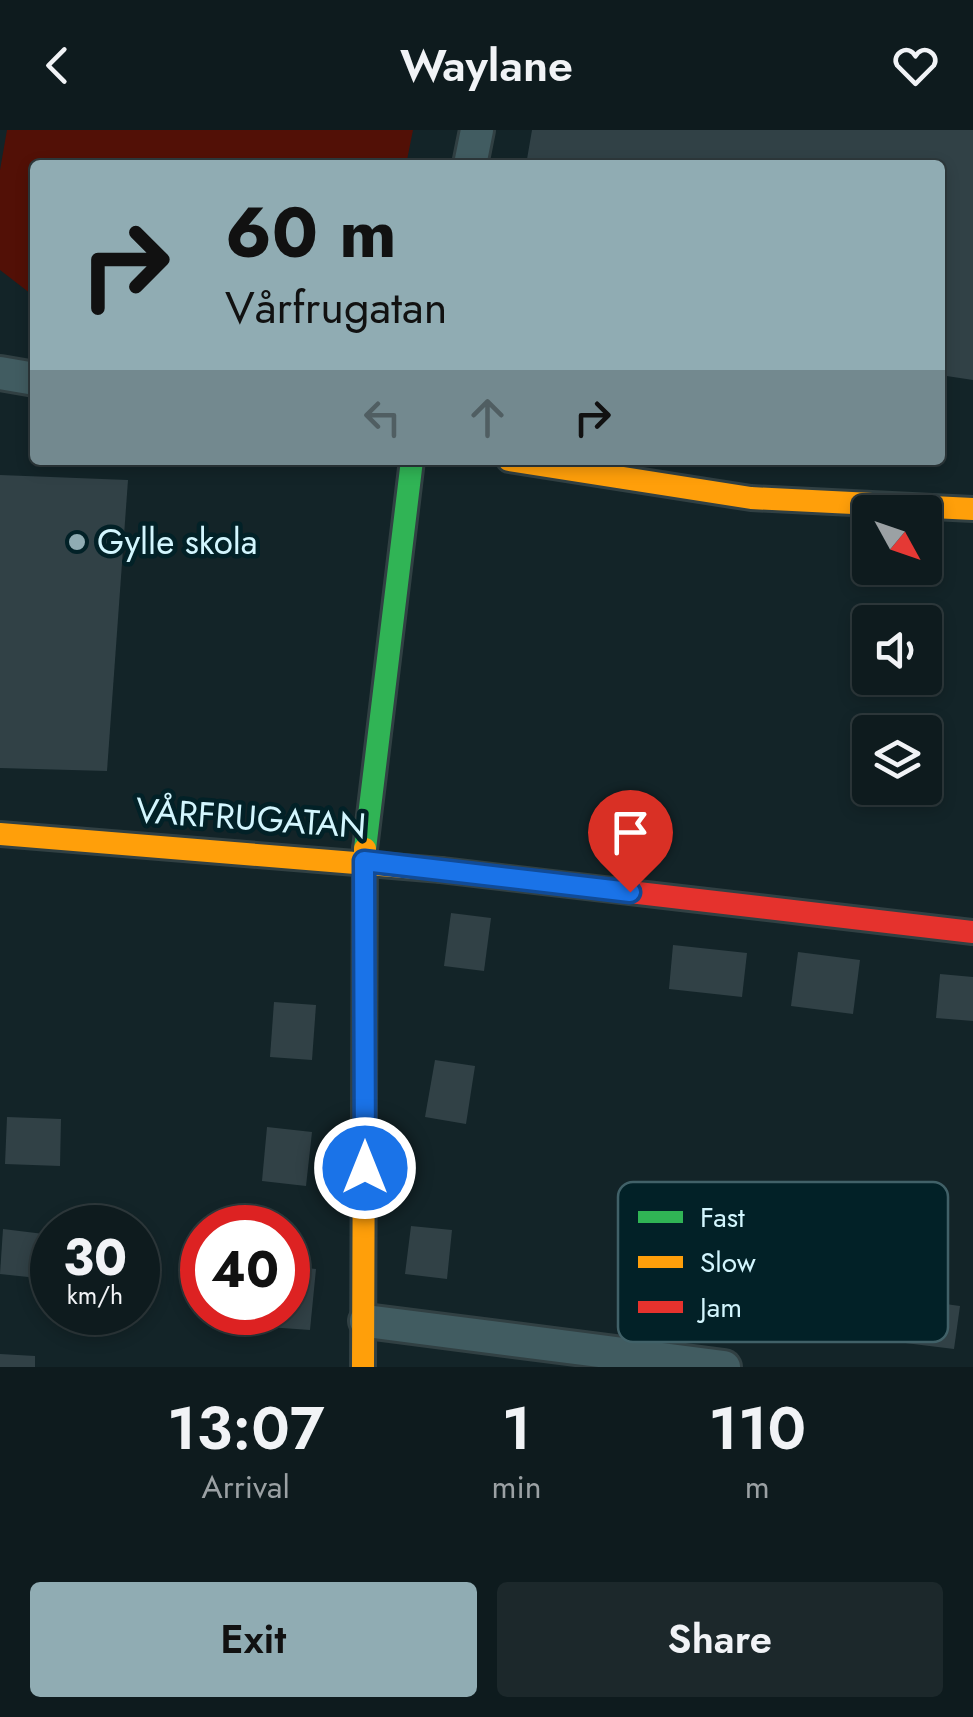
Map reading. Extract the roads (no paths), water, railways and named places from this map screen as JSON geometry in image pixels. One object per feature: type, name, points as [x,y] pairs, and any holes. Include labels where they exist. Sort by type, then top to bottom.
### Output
[{"type":"street","points":[[471,160],[477,130]]},
{"type":"street","points":[[0,373],[30,378]]},
{"type":"street","points":[[363,1367],[364,861],[411,465]]},
{"type":"street","points":[[541,465],[751,498],[973,510]]},
{"type":"street","name":"VÅRFRUGATAN","points":[[0,834],[364,861],[973,932]]},
{"type":"street","points":[[366,1321],[724,1367]]},
{"type":"place","name":"Gylle skola","points":[[77,542]]}]
